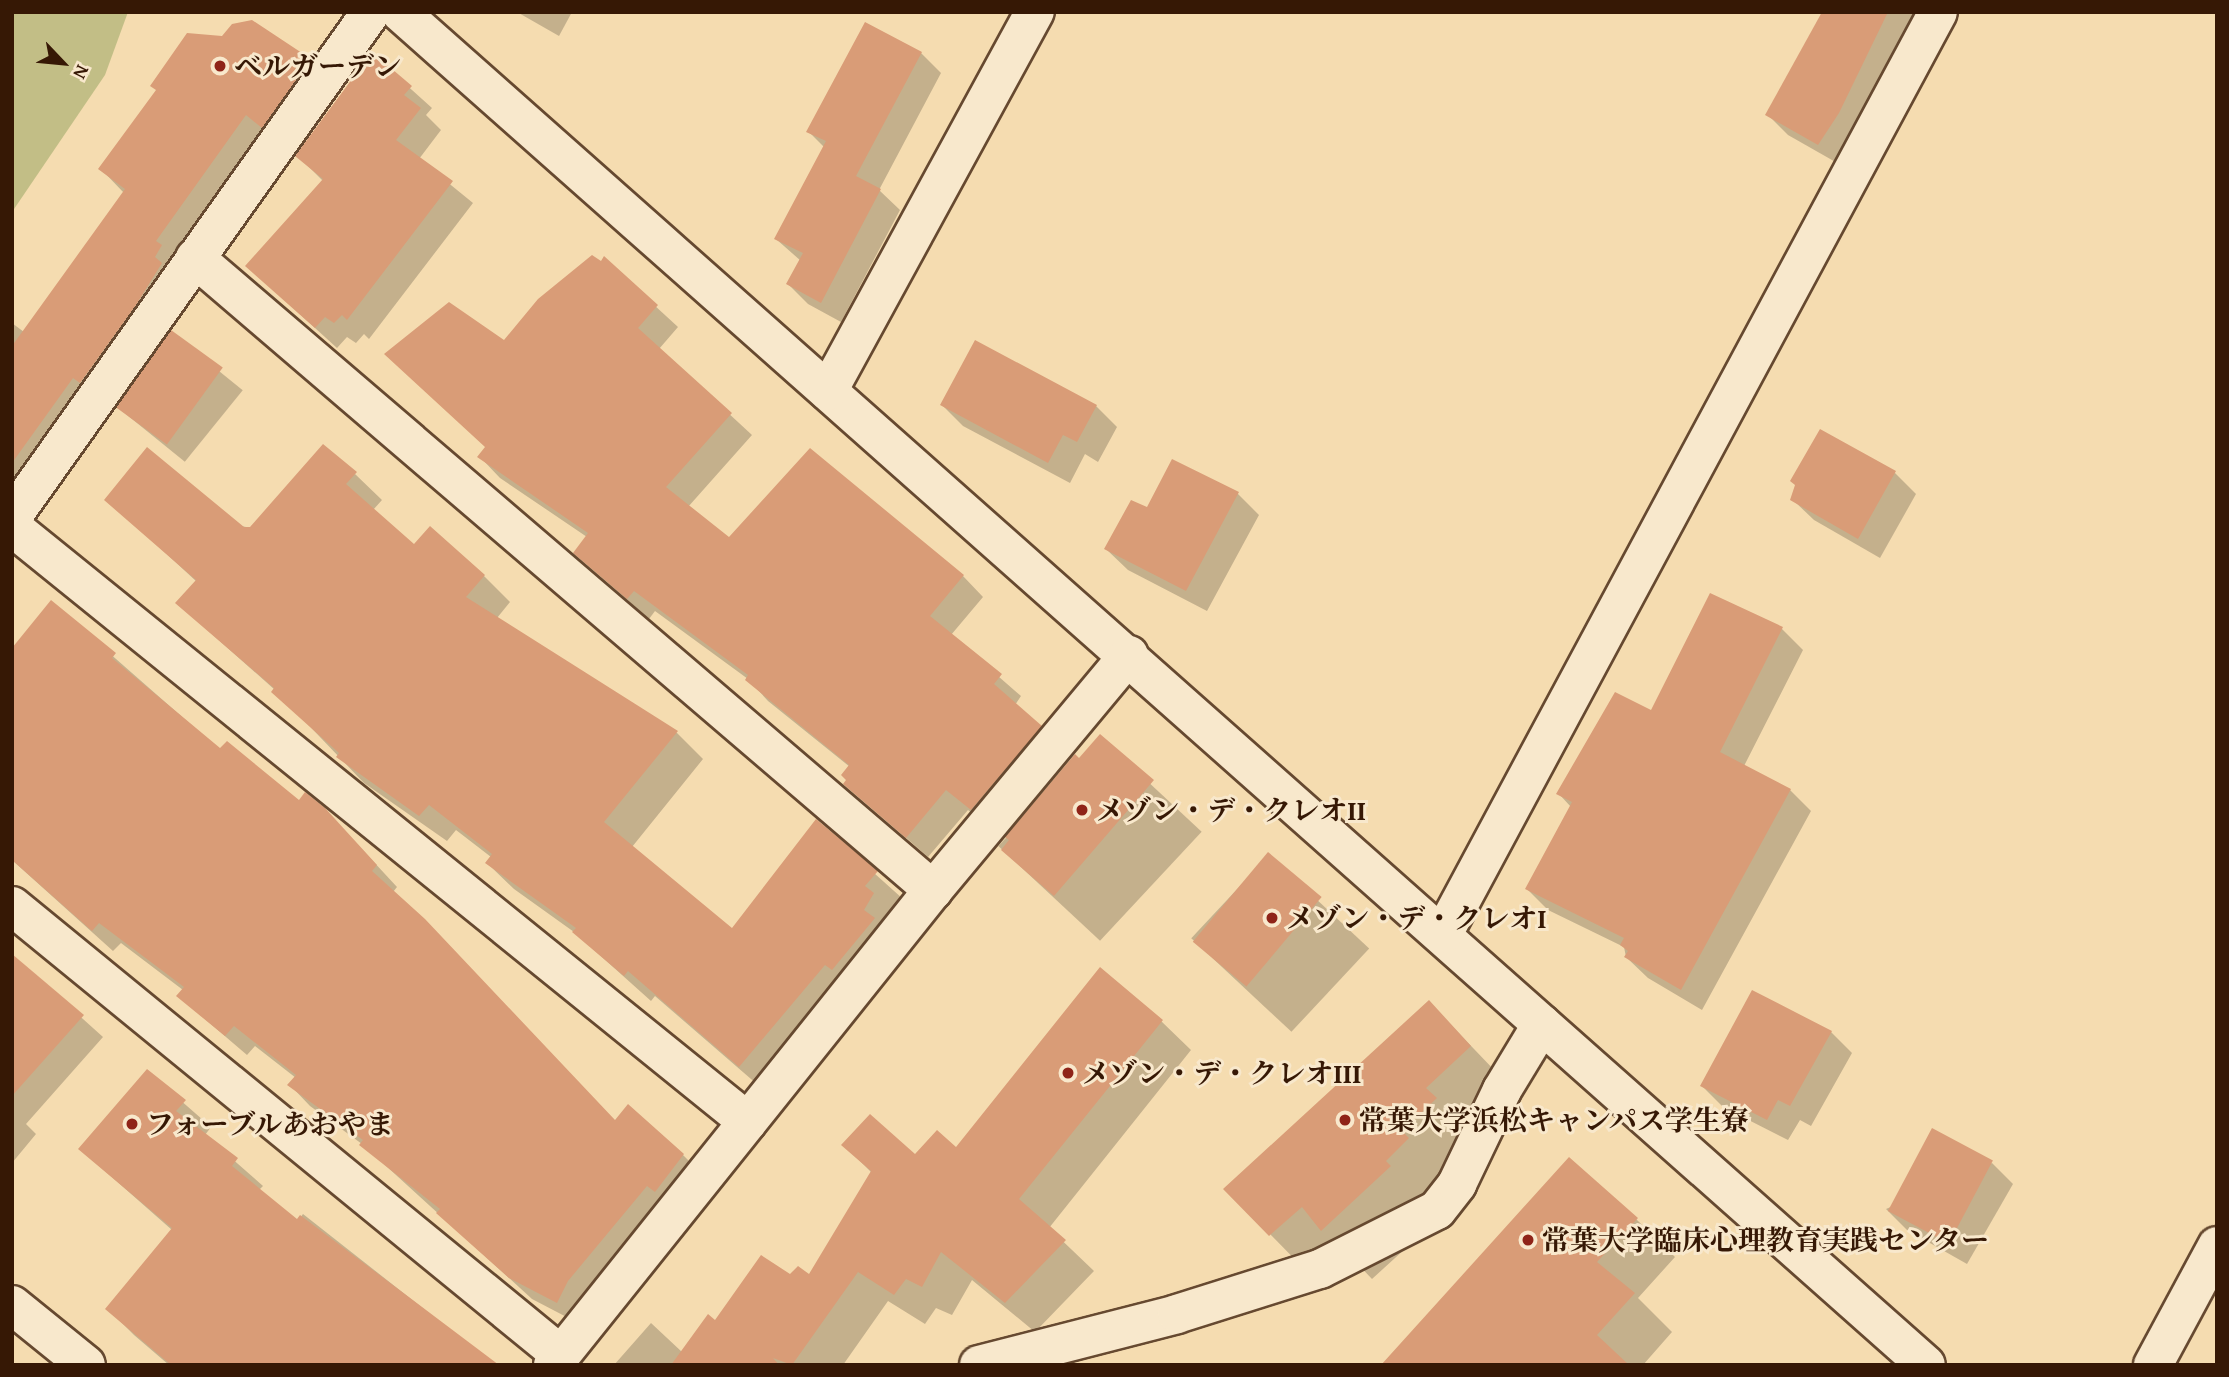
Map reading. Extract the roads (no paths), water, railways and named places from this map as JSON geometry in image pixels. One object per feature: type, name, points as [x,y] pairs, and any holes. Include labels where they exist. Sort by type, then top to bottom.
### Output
[{"type":"street","points":[[12,517],[371,12]]},
{"type":"street","points":[[400,12],[1444,934],[1926,1365]]},
{"type":"street","points":[[828,391],[1035,12]]},
{"type":"street","points":[[1444,934],[1938,12]]},
{"type":"street","points":[[195,258],[933,890]]},
{"type":"street","points":[[12,527],[748,1122]]},
{"type":"street","points":[[12,906],[557,1360],[933,890],[1129,655]]},
{"type":"street","points":[[979,1365],[1262,1289],[1350,1257],[1437,1210],[1457,1184],[1502,1090],[1542,1024]]},
{"type":"street","points":[[2153,1365],[2217,1246]]},
{"type":"street","points":[[12,1305],[86,1365]]},
{"type":"place","name":"ベルガーデン","points":[[220,66]]},
{"type":"place","name":"メゾン・デ・クレオⅡ","points":[[1082,810]]},
{"type":"place","name":"メゾン・デ・クレオⅠ","points":[[1272,918]]},
{"type":"place","name":"メゾン・デ・クレオⅢ","points":[[1068,1073]]},
{"type":"place","name":"常葉大学浜松キャンパス学生寮","points":[[1345,1120]]},
{"type":"place","name":"フォーブルあおやま","points":[[132,1124]]},
{"type":"place","name":"常葉大学臨床心理教育実践センター","points":[[1528,1240]]}]
